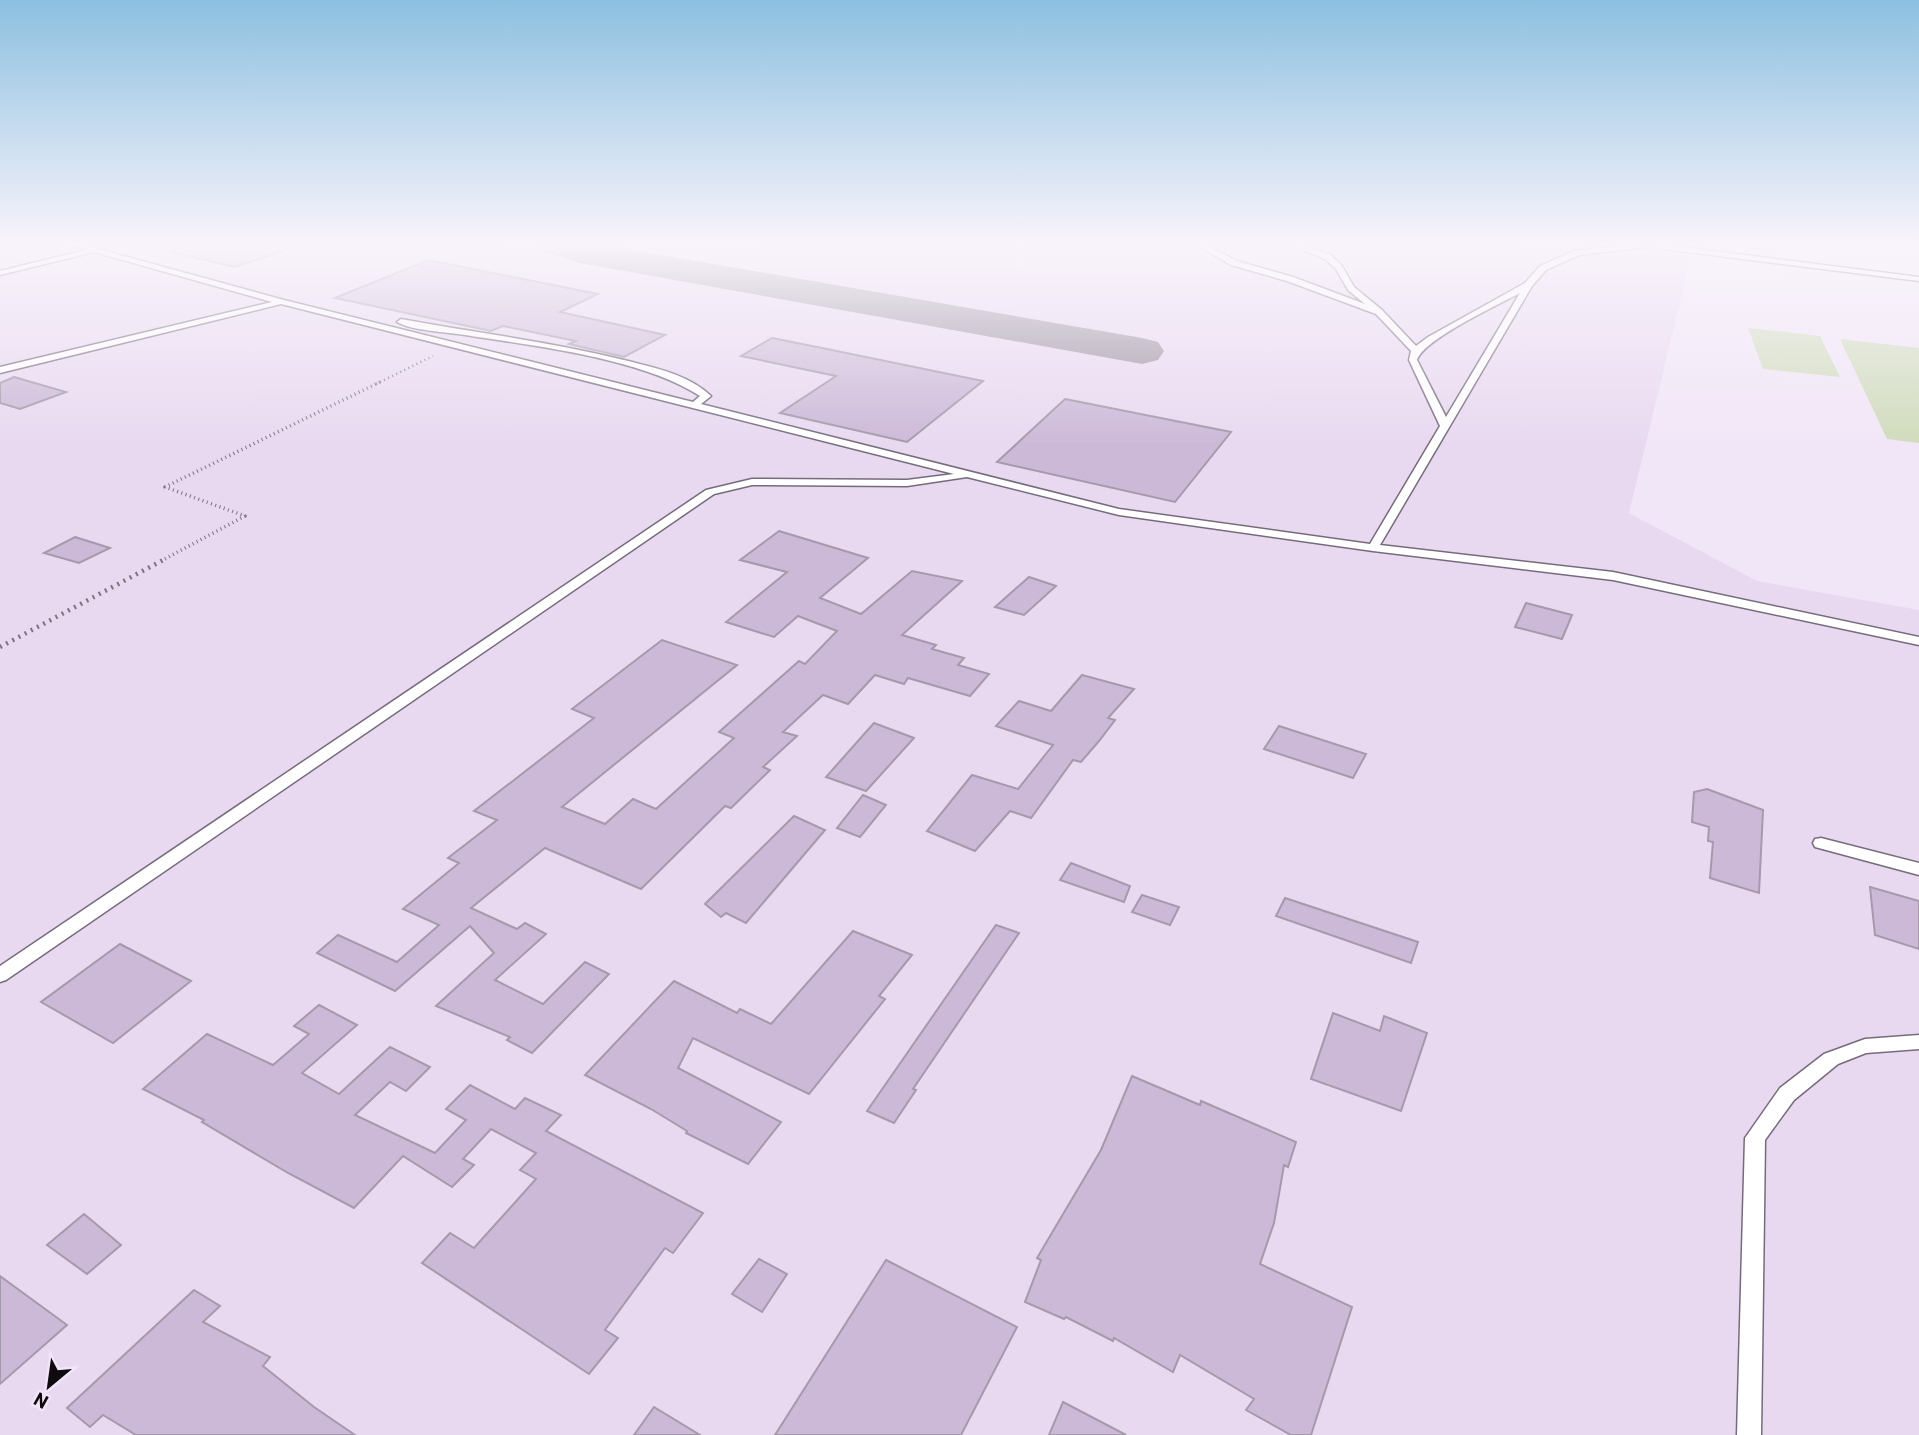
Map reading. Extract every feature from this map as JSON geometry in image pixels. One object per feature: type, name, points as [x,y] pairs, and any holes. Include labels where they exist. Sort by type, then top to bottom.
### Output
[{"type":"lane","points":[[0,370],[244,311]]},
{"type":"lane","points":[[318,311],[598,377],[695,405],[1130,514],[1373,548],[1613,576],[1919,641]]},
{"type":"lane","points":[[333,311],[561,350],[663,373],[700,389],[706,396],[695,405]]},
{"type":"lane","points":[[1377,311],[1416,351]]},
{"type":"lane","points":[[1445,426],[1413,360],[1416,351],[1431,339],[1481,311]]},
{"type":"lane","points":[[1373,548],[1513,311]]},
{"type":"lane","points":[[543,366],[561,350]]},
{"type":"lane","points":[[613,369],[622,363]]},
{"type":"lane","points":[[0,975],[710,492],[752,482],[907,483],[972,475]]},
{"type":"lane","points":[[1821,843],[1919,869]]},
{"type":"lane","points":[[1749,1435],[1755,1138],[1787,1094],[1831,1059],[1865,1045],[1919,1042]]},
{"type":"path","points":[[0,647],[245,516],[165,487],[456,344]]},
{"type":"shaded area","points":[[0,311],[1678,311],[1629,513],[1757,581],[1919,610],[1919,1435],[0,1435]]},
{"type":"green space","points":[[1748,328],[1820,336],[1840,377],[1763,369]]},
{"type":"green space","points":[[1840,339],[1919,348],[1919,443],[1887,439]]},
{"type":"building","points":[[396,311],[562,311],[560,312],[665,335],[624,357],[569,344],[576,341],[503,326],[491,331]]},
{"type":"building","points":[[772,338],[983,381],[907,442],[780,413],[836,376],[741,356]]},
{"type":"building","points":[[14,377],[66,392],[20,409],[0,403],[0,383]]},
{"type":"building","points":[[1065,399],[1231,432],[1175,502],[997,462]]},
{"type":"building","points":[[779,531],[868,558],[820,598],[861,614],[912,571],[962,581],[902,635],[936,645],[932,649],[964,658],[958,665],[989,674],[970,696],[908,678],[904,684],[875,675],[848,704],[823,695],[783,732],[797,736],[763,767],[770,770],[731,808],[725,806],[641,889],[545,848],[471,908],[517,929],[525,923],[546,934],[495,980],[543,1004],[585,962],[609,974],[532,1053],[507,1040],[510,1037],[436,1006],[494,953],[470,926],[395,991],[317,953],[338,935],[397,962],[439,925],[403,909],[459,863],[448,858],[497,820],[474,811],[594,718],[572,709],[662,640],[737,665],[562,807],[605,824],[633,799],[656,809],[734,738],[719,732],[799,661],[805,664],[837,631],[798,616],[774,637],[726,622],[787,572],[740,560]]},
{"type":"building","points":[[75,537],[110,548],[79,563],[44,553]]},
{"type":"building","points":[[1029,577],[1056,586],[1024,615],[995,607]]},
{"type":"building","points":[[1526,603],[1572,615],[1562,639],[1515,627]]},
{"type":"building","points":[[1082,675],[1134,689],[1108,718],[1115,720],[1099,741],[1081,762],[1073,760],[1031,818],[1010,811],[975,851],[927,831],[972,775],[1018,789],[1053,745],[996,726],[1019,701],[1051,711]]},
{"type":"building","points":[[874,723],[914,738],[866,791],[826,777]]},
{"type":"building","points":[[1279,726],[1366,754],[1353,778],[1264,749]]},
{"type":"building","points":[[1707,789],[1763,810],[1759,893],[1710,878],[1713,842],[1708,841],[1709,827],[1692,822],[1694,792]]},
{"type":"building","points":[[863,795],[886,805],[860,837],[837,828]]},
{"type":"building","points":[[794,816],[825,830],[746,923],[726,913],[721,917],[705,904]]},
{"type":"building","points":[[1071,863],[1130,886],[1124,902],[1060,880]]},
{"type":"building","points":[[1870,887],[1919,901],[1919,949],[1875,935]]},
{"type":"building","points":[[1142,895],[1179,907],[1170,925],[1132,912]]},
{"type":"building","points":[[1285,898],[1418,942],[1411,963],[1276,916]]},
{"type":"building","points":[[996,925],[1019,933],[913,1089],[916,1090],[894,1123],[867,1111]]},
{"type":"building","points":[[853,931],[912,955],[879,996],[885,999],[809,1094],[693,1038],[678,1068],[781,1122],[748,1164],[686,1133],[687,1131],[651,1109],[585,1075],[674,981],[737,1013],[740,1009],[771,1024]]},
{"type":"building","points":[[120,944],[191,981],[113,1043],[41,1002]]},
{"type":"building","points":[[319,1005],[357,1025],[302,1073],[339,1094],[390,1047],[430,1067],[406,1091],[390,1082],[355,1115],[435,1153],[466,1120],[446,1109],[470,1085],[515,1109],[525,1098],[561,1115],[546,1131],[703,1213],[673,1253],[665,1248],[605,1330],[618,1338],[589,1374],[422,1263],[450,1233],[474,1248],[536,1179],[520,1170],[536,1153],[491,1129],[463,1159],[474,1165],[452,1187],[403,1156],[354,1208],[288,1173],[202,1122],[204,1120],[143,1089],[207,1034],[273,1065],[309,1034],[294,1026]]},
{"type":"building","points":[[1333,1013],[1380,1031],[1384,1016],[1427,1033],[1401,1111],[1311,1079]]},
{"type":"building","points":[[1132,1076],[1200,1105],[1201,1101],[1296,1142],[1288,1167],[1284,1165],[1274,1223],[1260,1264],[1352,1307],[1311,1435],[1291,1435],[1246,1410],[1254,1399],[1180,1355],[1173,1372],[1114,1338],[1113,1341],[1066,1317],[1064,1319],[1025,1302],[1041,1260],[1037,1258],[1101,1150]]},
{"type":"building","points":[[84,1214],[121,1245],[87,1274],[47,1245]]},
{"type":"building","points":[[759,1259],[787,1274],[762,1312],[732,1294]]},
{"type":"building","points":[[886,1260],[1017,1327],[961,1435],[775,1435]]},
{"type":"building","points":[[0,1276],[67,1325],[0,1384]]},
{"type":"building","points":[[194,1290],[220,1306],[203,1322],[270,1357],[263,1366],[314,1407],[355,1435],[136,1435],[103,1415],[90,1427],[67,1408]]},
{"type":"building","points":[[1063,1402],[1126,1435],[1049,1435]]},
{"type":"building","points":[[654,1407],[700,1435],[634,1435]]},
{"type":"taxiway","points":[[915,311],[1142,351]]}]
